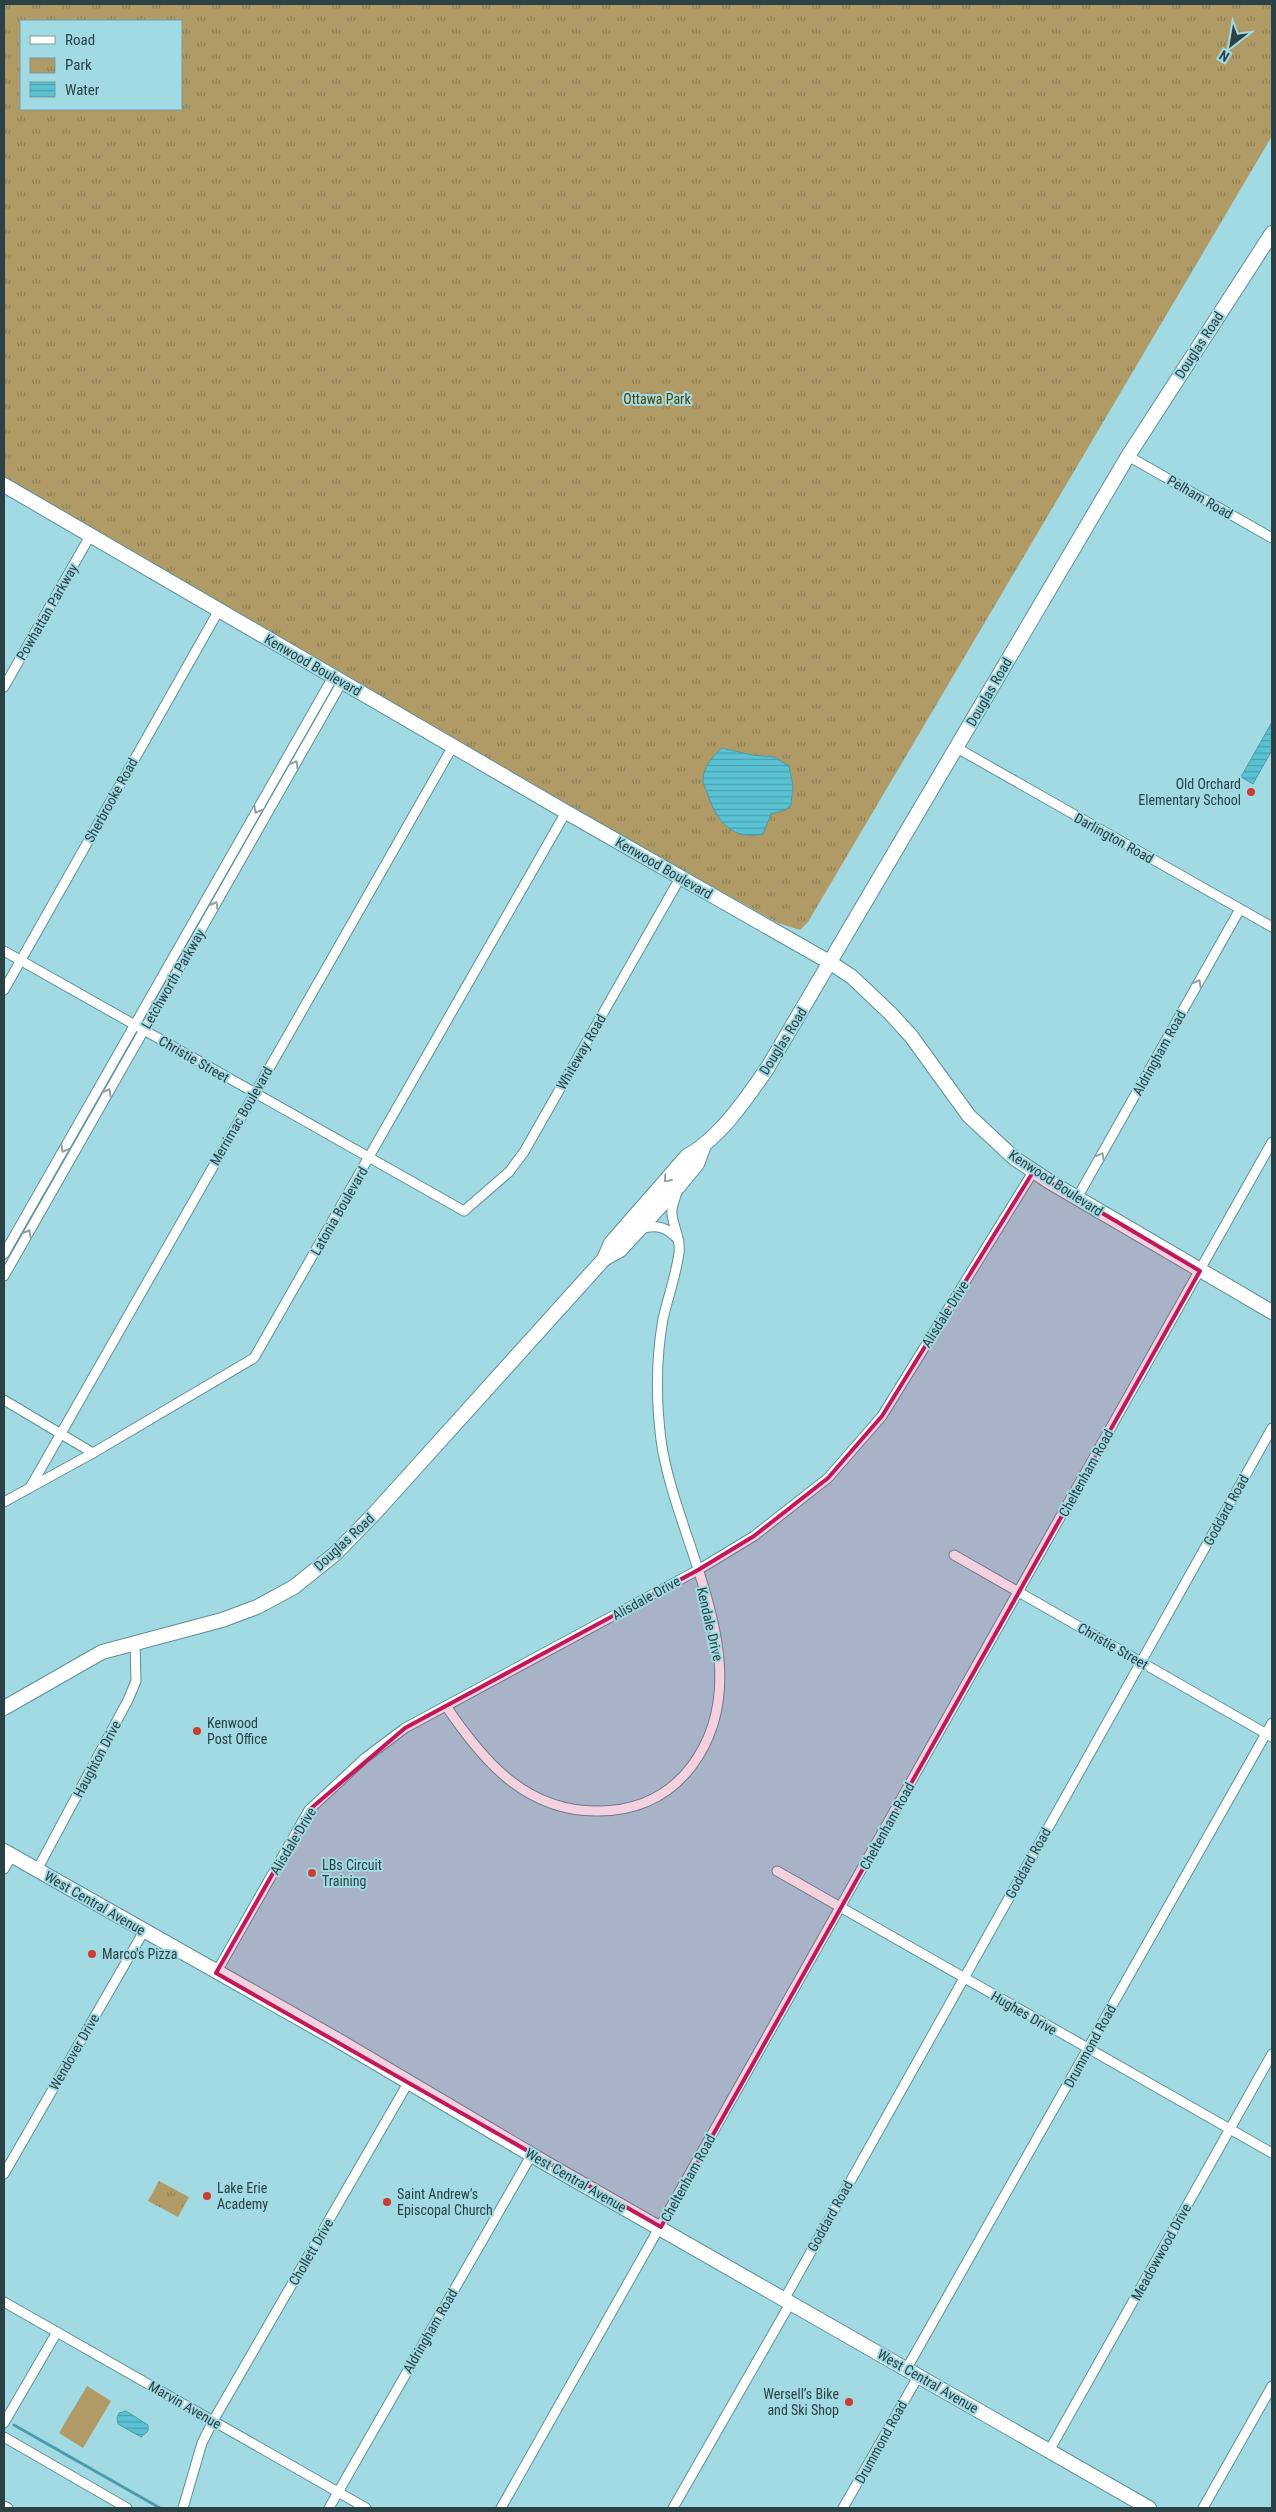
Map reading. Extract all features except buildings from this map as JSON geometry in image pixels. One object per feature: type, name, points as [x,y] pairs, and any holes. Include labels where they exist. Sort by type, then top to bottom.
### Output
[{"type":"street","name":"Douglas Road","points":[[4,1708],[102,1652],[235,1616],[275,1597],[316,1570],[374,1514],[604,1260],[620,1250],[678,1187],[697,1164],[703,1148],[758,1081],[831,963],[1128,456],[1272,233]]},
{"type":"street","name":"Pelham Road","points":[[1128,456],[1272,538]]},
{"type":"street","name":"Kenwood Boulevard","points":[[4,485],[680,878],[831,963],[852,977],[890,1013],[911,1036],[969,1116],[996,1143],[1033,1172],[1272,1312]]},
{"type":"street","name":"Powhattan Parkway","points":[[4,687],[90,536]]},
{"type":"street","name":"Sherbrooke Road","points":[[4,990],[218,610]]},
{"type":"street","name":"Letchworth Parkway","points":[[4,1254],[134,1026],[338,679]]},
{"type":"street","name":"Letchworth Parkway","points":[[4,1276],[338,679]]},
{"type":"street","name":"Merrimac Boulevard","points":[[31,1486],[453,746]]},
{"type":"street","name":"Darlington Road","points":[[957,748],[1272,927]]},
{"type":"street","name":"Latonia Boulevard","points":[[4,1502],[93,1453],[254,1358],[566,812]]},
{"type":"street","name":"Whiteway Road","points":[[464,1211],[509,1172],[524,1152],[680,878]]},
{"type":"street","name":"Aldringham Road","points":[[1078,1198],[1240,909]]},
{"type":"street","name":"Christie Street","points":[[4,952],[464,1211]]},
{"type":"street","name":"Cheltenham Road","points":[[501,2508],[1272,1142]]},
{"type":"street","name":"Douglas Road","points":[[604,1260],[611,1243],[687,1156],[703,1148]]},
{"type":"street","name":"Alisdale Drive","points":[[216,1973],[309,1810],[337,1783],[405,1728],[698,1570],[754,1536],[828,1478],[882,1416],[1033,1172]]},
{"type":"street","name":"Kendale Drive","points":[[446,1706],[469,1741],[486,1761],[524,1791],[542,1800],[571,1810],[604,1811],[646,1804],[659,1797],[680,1780],[705,1747],[717,1714],[720,1666],[717,1642],[698,1570],[669,1484],[658,1418],[660,1341],[678,1260],[679,1241],[672,1211],[678,1187]]},
{"type":"street","points":[[638,1230],[649,1226],[662,1227],[679,1241]]},
{"type":"street","points":[[4,1400],[93,1453]]},
{"type":"street","name":"Goddard Road","points":[[673,2508],[963,1979],[1272,1428]]},
{"type":"street","name":"Christie Street","points":[[954,1555],[1269,1736]]},
{"type":"street","name":"Haughton Drive","points":[[37,1870],[128,1700],[136,1681],[135,1642]]},
{"type":"street","name":"Drummond Road","points":[[843,2508],[913,2372],[1088,2049],[1269,1736],[1272,1723]]},
{"type":"street","points":[[4,1869],[8,1853]]},
{"type":"street","name":"West Central Avenue","points":[[8,1853],[216,1973],[334,2038],[408,2083],[1149,2508]]},
{"type":"street","name":"Hughes Drive","points":[[776,1871],[1272,2153]]},
{"type":"street","name":"Wendover Drive","points":[[4,2174],[144,1931]]},
{"type":"street","name":"Meadowwood Drive","points":[[1049,2451],[1272,2054]]},
{"type":"street","name":"Chollett Drive","points":[[183,2508],[202,2442],[213,2421],[408,2083]]},
{"type":"street","name":"Aldringham Road","points":[[329,2508],[532,2154]]},
{"type":"street","name":"Marvin Avenue","points":[[4,2302],[366,2508]]},
{"type":"street","points":[[4,2424],[58,2332]]},
{"type":"street","points":[[1203,2508],[1272,2386]]},
{"type":"street","points":[[4,2437],[127,2508]]},
{"type":"street","points":[[4,2506],[8,2508]]},
{"type":"highlighted area","points":[[1033,1172],[1200,1271],[661,2227],[216,1973],[309,1810],[405,1728],[698,1570],[754,1536],[828,1478],[882,1416]]},
{"type":"green space","name":"Ottawa Park","points":[[4,4],[1272,4],[1272,136],[808,922],[800,930],[778,923],[621,835],[4,478]]},
{"type":"green space","points":[[159,2181],[189,2197],[178,2217],[148,2201]]},
{"type":"green space","points":[[87,2386],[111,2401],[83,2448],[59,2433]]},
{"type":"water","points":[[1272,722],[1272,750],[1253,784],[1241,777]]},
{"type":"water","points":[[722,748],[752,755],[774,757],[789,766],[793,786],[791,805],[785,810],[771,814],[763,834],[743,835],[735,832],[721,821],[712,805],[704,784],[703,775],[709,762]]},
{"type":"water","points":[[126,2411],[148,2425],[148,2431],[141,2437],[118,2424],[117,2418],[119,2413]]},
{"type":"waterway","points":[[14,2425],[160,2508]]},
{"type":"place","name":"Old Orchard Elementary School","points":[[1251,792]]},
{"type":"place","name":"Kenwood Post Office","points":[[197,1731]]},
{"type":"place","name":"LBs Circuit Training","points":[[312,1873]]},
{"type":"place","name":"Marco's Pizza","points":[[92,1954]]},
{"type":"place","name":"Lake Erie Academy","points":[[207,2196]]},
{"type":"place","name":"Saint Andrew's Episcopal Church","points":[[387,2202]]},
{"type":"place","name":"Wersell’s Bike and Ski Shop","points":[[849,2402]]}]
